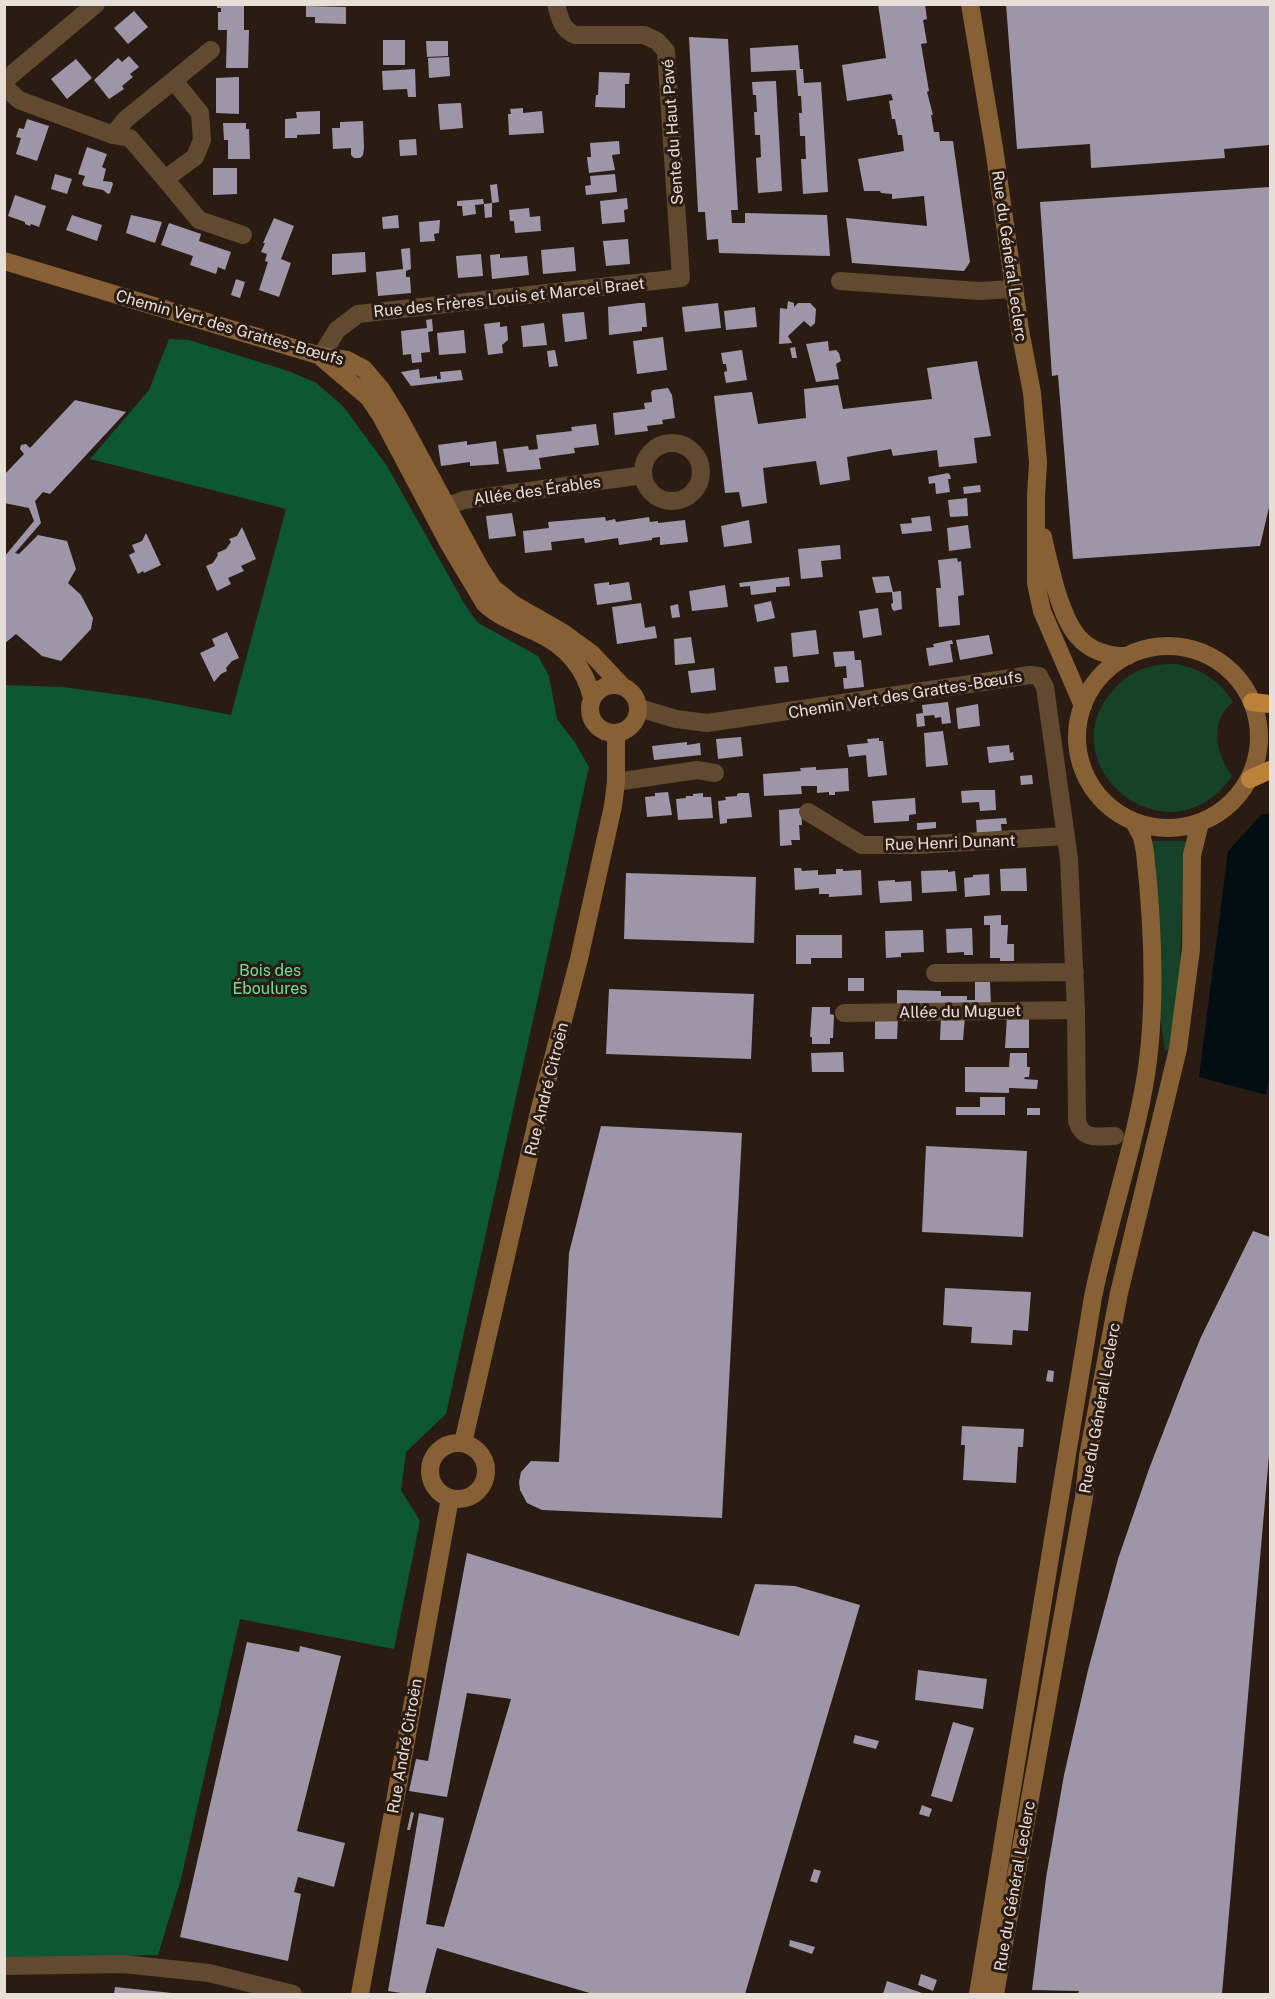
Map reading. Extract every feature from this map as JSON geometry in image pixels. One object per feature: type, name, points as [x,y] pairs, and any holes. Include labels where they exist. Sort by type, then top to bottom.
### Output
[{"type":"highway","points":[[1250,779],[1270,770]]},
{"type":"main road","name":"Rue du Général Leclerc","points":[[970,4],[1038,443],[1036,583],[1042,611],[1083,706]]},
{"type":"main road","name":"Chemin Vert des Grattes-Bœufs","points":[[4,261],[321,356],[347,360],[364,369],[381,389],[399,417],[441,511],[511,612],[562,632],[591,653],[622,686]]},
{"type":"main road","name":"Rue du Général Leclerc","points":[[1036,509],[1063,613],[1069,625],[1081,640],[1098,652],[1128,656]]},
{"type":"main road","points":[[511,612],[564,650],[576,662],[584,675],[592,698],[590,711],[594,723],[604,732],[616,734],[622,732],[633,725],[636,720],[639,708],[634,694],[622,686],[601,688],[592,698]]},
{"type":"main road","points":[[1161,646],[1177,646],[1206,654],[1233,673],[1244,687],[1262,703],[1259,749],[1250,779],[1234,801],[1213,817],[1200,823],[1174,828],[1147,826],[1134,822],[1105,803],[1085,774],[1077,740],[1078,722],[1083,706],[1090,690],[1101,676],[1128,656],[1161,646]]},
{"type":"main road","name":"Rue André Citroën","points":[[463,1443],[613,806],[616,782],[616,734]]},
{"type":"main road","name":"Rue du Général Leclerc","points":[[978,1995],[1093,1297],[1109,1224],[1140,1106],[1147,1067],[1152,991],[1148,890],[1143,844],[1134,822]]},
{"type":"main road","name":"Rue du Général Leclerc","points":[[995,1995],[1084,1497],[1088,1456],[1119,1293],[1178,1049],[1191,949],[1192,855],[1200,823]]},
{"type":"main road","points":[[455,1443],[463,1443],[480,1453],[486,1465],[485,1478],[476,1493],[468,1498],[450,1498],[437,1490],[430,1476],[430,1468],[441,1449],[455,1443]]},
{"type":"main road","name":"Rue André Citroën","points":[[360,1995],[450,1498]]},
{"type":"street","points":[[4,81],[96,4]]},
{"type":"street","name":"Sente du Haut Pavé","points":[[556,4],[566,31],[574,35],[644,35],[657,41],[666,51],[681,278]]},
{"type":"street","points":[[113,135],[126,118],[211,50]]},
{"type":"street","points":[[165,178],[195,157],[202,140],[200,113],[174,81]]},
{"type":"street","points":[[4,86],[19,100],[113,135],[130,138],[199,220],[243,235]]},
{"type":"street","name":"Rue des Frères Louis et Marcel Braet","points":[[321,356],[336,330],[358,314],[681,278]]},
{"type":"street","points":[[840,282],[996,291],[1015,289]]},
{"type":"street","name":"Allée des Érables","points":[[441,511],[464,500],[643,475]]},
{"type":"street","name":"Chemin Vert des Grattes-Bœufs","points":[[639,708],[676,719],[707,723],[1030,675],[1039,676],[1045,687],[1069,859],[1075,972],[1076,1106],[1080,1130],[1088,1136],[1115,1136]]},
{"type":"street","points":[[616,782],[697,770],[715,773]]},
{"type":"street","name":"Rue Henri Dunant","points":[[808,812],[862,845],[918,845],[1065,836]]},
{"type":"street","points":[[935,973],[1075,972]]},
{"type":"street","name":"Allée du Muguet","points":[[844,1013],[1076,1010]]},
{"type":"street","points":[[4,1966],[123,1964],[209,1974],[293,1995]]},
{"type":"green space","name":"Bois des Éboulures","points":[[169,339],[189,340],[288,371],[315,382],[343,406],[387,466],[465,605],[478,623],[538,656],[549,676],[557,719],[576,744],[589,767],[446,1414],[406,1452],[401,1490],[420,1521],[394,1649],[240,1619],[181,1879],[158,1955],[5,1959],[5,685],[62,687],[144,698],[231,715],[286,509],[90,459],[149,390]]},
{"type":"green space","points":[[1177,664],[1209,677],[1233,702],[1220,718],[1218,728],[1219,749],[1226,768],[1232,776],[1206,802],[1177,812],[1148,808],[1123,795],[1104,773],[1094,746],[1097,717],[1121,682],[1135,672],[1151,666]]},
{"type":"green space","points":[[1151,841],[1186,841],[1183,865],[1180,972],[1170,1051],[1165,1050],[1160,1017],[1155,858]]},
{"type":"shaded area","points":[[1270,813],[1270,1074],[1266,1095],[1199,1077],[1228,851],[1261,815]]},
{"type":"building","points":[[217,4],[244,4],[244,30],[249,30],[248,68],[226,68],[227,30],[218,30],[218,12],[221,12],[221,8],[217,8]]},
{"type":"building","points":[[878,4],[925,4],[927,19],[923,20],[927,43],[921,44],[929,91],[927,92],[933,115],[931,115],[934,132],[939,132],[940,141],[953,141],[970,262],[964,271],[852,263],[846,218],[927,226],[924,196],[892,199],[892,194],[864,191],[858,159],[904,151],[902,135],[898,135],[895,119],[892,119],[889,101],[893,100],[891,94],[847,101],[842,65],[886,58]]},
{"type":"building","points":[[1006,4],[1270,4],[1270,145],[1224,149],[1225,158],[1091,168],[1090,144],[1017,149]]},
{"type":"building","points":[[306,6],[346,7],[346,24],[315,23],[315,17],[306,17]]},
{"type":"building","points":[[134,11],[148,27],[128,44],[114,28]]},
{"type":"building","points":[[689,37],[728,39],[738,210],[731,210],[732,223],[745,223],[745,213],[827,215],[830,256],[719,253],[718,239],[707,240],[705,212],[698,212]]},
{"type":"building","points":[[383,40],[405,40],[405,65],[383,65]]},
{"type":"building","points":[[426,41],[448,41],[448,56],[427,57]]},
{"type":"building","points":[[798,45],[804,83],[821,82],[828,192],[803,194],[801,159],[806,159],[805,136],[800,136],[801,96],[798,96],[796,70],[751,72],[750,48]]},
{"type":"building","points":[[129,56],[139,67],[130,74],[133,77],[122,86],[124,89],[109,99],[94,80],[118,58],[122,62]]},
{"type":"building","points":[[449,57],[450,76],[429,78],[428,58]]},
{"type":"building","points":[[76,59],[92,78],[67,99],[51,79]]},
{"type":"building","points":[[415,69],[416,97],[408,97],[407,89],[383,90],[382,71]]},
{"type":"building","points":[[599,72],[630,73],[629,84],[625,84],[625,108],[595,107]]},
{"type":"building","points":[[239,77],[239,114],[216,113],[216,78]]},
{"type":"building","points":[[776,81],[782,191],[758,193],[756,158],[761,157],[760,135],[755,135],[754,112],[757,112],[756,95],[753,95],[752,82]]},
{"type":"building","points":[[461,103],[463,128],[440,130],[438,104]]},
{"type":"building","points":[[523,108],[523,113],[542,111],[544,133],[509,135],[508,114],[511,114],[510,109]]},
{"type":"building","points":[[320,111],[320,134],[285,138],[285,119],[297,118],[296,112]]},
{"type":"building","points":[[27,119],[49,126],[37,161],[16,154],[21,138],[16,137],[19,128],[24,129]]},
{"type":"building","points":[[363,121],[364,148],[360,158],[354,158],[351,155],[351,148],[333,149],[332,128],[340,128],[340,122]]},
{"type":"building","points":[[223,123],[246,123],[246,129],[249,129],[250,159],[228,159],[228,140],[224,140]]},
{"type":"building","points":[[416,139],[417,155],[400,156],[399,140]]},
{"type":"building","points":[[619,141],[620,154],[612,155],[615,170],[589,173],[587,157],[591,157],[590,143]]},
{"type":"building","points":[[87,147],[107,154],[102,167],[106,169],[103,181],[113,184],[108,194],[103,190],[82,184],[85,176],[78,174]]},
{"type":"building","points":[[213,168],[237,168],[237,194],[213,195]]},
{"type":"building","points":[[55,174],[72,179],[67,194],[51,189]]},
{"type":"building","points":[[615,174],[617,192],[586,195],[585,186],[591,185],[590,176]]},
{"type":"building","points":[[497,184],[499,202],[492,203],[490,185]]},
{"type":"building","points":[[1270,187],[1270,503],[1260,546],[1073,559],[1058,375],[1052,376],[1040,202]]},
{"type":"building","points":[[15,195],[46,206],[39,227],[31,224],[30,226],[8,216]]},
{"type":"building","points":[[627,198],[628,209],[624,210],[625,222],[602,224],[600,201]]},
{"type":"building","points":[[483,199],[484,204],[475,205],[476,214],[463,216],[462,206],[457,206],[457,201]]},
{"type":"building","points":[[492,203],[492,217],[485,218],[484,204]]},
{"type":"building","points":[[529,208],[530,217],[540,216],[541,231],[515,233],[514,221],[510,221],[509,210]]},
{"type":"building","points":[[72,215],[102,225],[97,241],[66,230]]},
{"type":"building","points":[[131,215],[162,222],[155,243],[126,233]]},
{"type":"building","points":[[398,215],[399,228],[383,229],[382,217]]},
{"type":"building","points":[[274,218],[294,226],[281,259],[291,263],[279,297],[259,290],[268,262],[265,261],[267,254],[261,252]]},
{"type":"building","points":[[440,220],[439,233],[434,234],[435,241],[420,242],[419,222]]},
{"type":"building","points":[[169,223],[201,234],[199,241],[231,252],[225,270],[218,267],[216,274],[190,265],[193,256],[161,245]]},
{"type":"building","points":[[628,239],[630,264],[606,266],[603,241]]},
{"type":"building","points":[[574,247],[576,271],[543,274],[541,250]]},
{"type":"building","points":[[410,248],[411,269],[406,271],[406,277],[410,277],[411,293],[378,296],[376,272],[403,269],[401,249]]},
{"type":"building","points":[[365,252],[366,272],[332,275],[332,254]]},
{"type":"building","points":[[481,254],[483,276],[458,278],[456,256]]},
{"type":"building","points":[[500,254],[500,258],[527,256],[529,275],[492,279],[490,255]]},
{"type":"building","points":[[236,279],[245,282],[240,298],[231,295]]},
{"type":"building","points":[[788,301],[794,303],[794,307],[798,303],[810,303],[816,309],[815,323],[811,327],[804,321],[788,336],[792,343],[779,344],[780,308],[787,309]]},
{"type":"building","points":[[645,303],[647,327],[642,327],[642,331],[609,335],[608,307]]},
{"type":"building","points":[[718,303],[721,328],[685,332],[682,307]]},
{"type":"building","points":[[755,307],[757,327],[726,330],[724,311]]},
{"type":"building","points":[[584,312],[587,339],[565,342],[562,314]]},
{"type":"building","points":[[432,319],[433,331],[428,332],[430,352],[421,353],[422,362],[412,363],[411,354],[403,355],[401,331],[427,328],[426,320]]},
{"type":"building","points":[[500,322],[500,327],[507,326],[508,340],[502,345],[503,353],[488,355],[484,324]]},
{"type":"building","points":[[544,323],[547,345],[523,347],[521,326]]},
{"type":"building","points":[[464,330],[466,353],[439,355],[437,333]]},
{"type":"building","points":[[663,337],[667,370],[637,374],[633,341]]},
{"type":"building","points":[[828,341],[829,351],[836,350],[839,353],[841,361],[836,364],[839,379],[816,382],[806,344]]},
{"type":"building","points":[[795,347],[797,358],[792,358],[790,348]]},
{"type":"building","points":[[555,350],[558,366],[549,367],[547,351]]},
{"type":"building","points":[[742,350],[747,380],[726,383],[724,372],[727,371],[726,364],[723,364],[721,353]]},
{"type":"building","points":[[977,361],[991,436],[974,438],[977,463],[939,467],[937,450],[893,456],[891,449],[847,457],[850,480],[820,485],[816,461],[763,468],[767,503],[742,507],[739,492],[725,493],[714,396],[752,392],[758,424],[806,418],[804,389],[838,385],[843,409],[932,399],[927,368]]},
{"type":"building","points":[[419,369],[420,378],[437,376],[437,379],[441,379],[440,372],[461,370],[463,380],[411,386],[401,372]]},
{"type":"building","points":[[668,388],[672,395],[675,418],[662,420],[663,424],[647,426],[648,431],[615,435],[613,413],[645,409],[644,403],[652,402],[651,392],[653,390]]},
{"type":"building","points":[[75,400],[126,412],[50,494],[43,492],[35,501],[41,523],[15,553],[19,554],[38,535],[67,541],[76,569],[68,583],[81,595],[93,618],[91,629],[61,661],[42,656],[16,634],[4,644],[4,557],[34,521],[29,508],[4,503],[4,475],[24,454],[20,449],[21,445],[26,444],[30,448]]},
{"type":"building","points":[[596,424],[599,445],[574,448],[575,453],[539,458],[541,469],[507,472],[503,449],[528,446],[529,450],[538,449],[536,435],[572,431],[571,427]]},
{"type":"building","points":[[467,441],[467,445],[496,441],[499,464],[470,466],[470,462],[441,466],[438,445]]},
{"type":"building","points":[[948,473],[951,479],[948,479],[950,492],[936,494],[935,483],[929,484],[928,477]]},
{"type":"building","points":[[980,485],[981,492],[964,494],[963,487]]},
{"type":"building","points":[[967,498],[968,516],[950,517],[948,500]]},
{"type":"building","points":[[512,513],[516,536],[489,539],[486,516]]},
{"type":"building","points":[[930,516],[932,531],[902,534],[900,524],[912,523],[911,518]]},
{"type":"building","points":[[605,517],[606,521],[615,519],[616,522],[649,517],[650,522],[658,521],[658,523],[685,520],[688,542],[660,545],[660,537],[619,545],[618,538],[585,543],[584,538],[551,542],[552,550],[525,553],[523,531],[549,528],[548,522]]},
{"type":"building","points":[[749,520],[752,543],[724,547],[721,526]]},
{"type":"building","points":[[968,525],[971,548],[949,551],[947,528]]},
{"type":"building","points":[[242,527],[256,559],[241,566],[244,571],[228,578],[231,584],[217,591],[206,566],[213,563],[217,553],[226,549],[231,542],[229,539],[237,536]]},
{"type":"building","points":[[146,533],[161,565],[138,574],[129,555],[135,552],[132,545],[142,541]]},
{"type":"building","points":[[840,545],[841,559],[821,561],[823,577],[801,579],[798,549]]},
{"type":"building","points":[[957,558],[958,562],[961,561],[964,595],[958,596],[960,625],[939,627],[936,588],[941,588],[938,560]]},
{"type":"building","points":[[889,576],[893,592],[876,593],[872,577]]},
{"type":"building","points":[[789,577],[790,586],[776,587],[776,592],[751,595],[750,586],[740,587],[739,583]]},
{"type":"building","points":[[609,582],[609,585],[629,582],[632,600],[597,605],[594,584]]},
{"type":"building","points":[[725,585],[728,607],[692,611],[689,591]]},
{"type":"building","points":[[901,591],[902,609],[894,611],[891,604],[893,603],[892,592]]},
{"type":"building","points":[[771,601],[775,618],[757,622],[754,605]]},
{"type":"building","points":[[641,603],[645,628],[655,626],[657,638],[617,644],[612,607]]},
{"type":"building","points":[[678,604],[680,617],[672,618],[670,606]]},
{"type":"building","points":[[878,608],[882,635],[863,638],[859,611]]},
{"type":"building","points":[[816,630],[819,654],[793,657],[791,633]]},
{"type":"building","points":[[227,632],[239,658],[232,661],[226,668],[227,671],[214,682],[200,653],[215,646],[212,639]]},
{"type":"building","points":[[989,635],[993,654],[960,660],[956,640]]},
{"type":"building","points":[[691,637],[695,663],[675,665],[674,639]]},
{"type":"building","points":[[952,640],[953,644],[950,644],[953,662],[929,666],[926,648]]},
{"type":"building","points":[[854,651],[855,660],[861,660],[864,687],[844,689],[843,678],[847,678],[846,666],[835,667],[833,652]]},
{"type":"building","points":[[787,666],[789,682],[776,683],[774,667]]},
{"type":"building","points":[[714,668],[716,690],[691,693],[688,671]]},
{"type":"building","points":[[948,702],[951,723],[942,724],[941,717],[935,718],[934,715],[924,716],[925,726],[917,727],[916,714],[923,713],[922,705]]},
{"type":"building","points":[[978,704],[980,726],[958,729],[956,708]]},
{"type":"building","points":[[943,731],[948,765],[926,767],[924,733]]},
{"type":"building","points":[[741,737],[743,756],[718,759],[716,739]]},
{"type":"building","points":[[879,738],[879,741],[883,741],[887,775],[868,777],[866,755],[849,757],[847,745],[868,743],[867,739]]},
{"type":"building","points":[[687,742],[687,745],[700,743],[701,755],[654,760],[652,746]]},
{"type":"building","points":[[1009,745],[1014,760],[989,763],[987,747]]},
{"type":"building","points":[[816,767],[816,770],[848,768],[849,791],[829,795],[829,792],[817,793],[817,786],[801,786],[802,794],[764,796],[763,774],[801,771],[800,768]]},
{"type":"building","points":[[1032,775],[1033,784],[1021,785],[1020,776]]},
{"type":"building","points":[[995,790],[996,810],[980,811],[979,802],[962,803],[961,791]]},
{"type":"building","points":[[668,792],[672,815],[647,817],[645,797]]},
{"type":"building","points":[[703,793],[703,797],[711,797],[713,818],[678,820],[676,799]]},
{"type":"building","points":[[740,793],[749,793],[752,817],[727,819],[727,823],[720,824],[718,801]]},
{"type":"building","points":[[915,798],[916,814],[909,815],[909,821],[874,823],[872,801]]},
{"type":"building","points":[[801,808],[800,840],[791,840],[792,845],[780,846],[779,810]]},
{"type":"building","points":[[1006,818],[1007,824],[1001,824],[1002,834],[977,835],[976,820]]},
{"type":"building","points":[[936,822],[936,828],[917,830],[917,823]]},
{"type":"building","points":[[794,868],[801,868],[802,871],[818,870],[818,875],[836,874],[836,869],[861,870],[862,895],[829,897],[829,894],[819,894],[819,888],[795,890]]},
{"type":"building","points":[[1026,868],[1027,891],[1001,891],[1000,869]]},
{"type":"building","points":[[948,870],[948,872],[955,871],[957,891],[922,893],[921,871]]},
{"type":"building","points":[[626,873],[756,877],[754,943],[624,939]]},
{"type":"building","points":[[989,874],[990,895],[965,897],[964,878]]},
{"type":"building","points":[[895,880],[895,882],[911,881],[912,901],[880,903],[878,881]]},
{"type":"building","points":[[1001,915],[1001,925],[1008,925],[1007,944],[1014,944],[1014,961],[990,958],[990,925],[984,925],[984,916]]},
{"type":"building","points":[[972,928],[973,955],[964,955],[964,952],[947,953],[946,929]]},
{"type":"building","points":[[923,930],[924,952],[901,953],[901,957],[886,958],[885,931]]},
{"type":"building","points":[[796,935],[842,935],[842,958],[811,958],[811,964],[796,964]]},
{"type":"building","points":[[848,978],[864,978],[864,991],[848,991]]},
{"type":"building","points":[[975,982],[990,982],[991,1006],[897,1007],[897,990],[941,991],[941,996],[967,996],[967,1000],[975,1000]]},
{"type":"building","points":[[609,989],[754,994],[751,1059],[606,1054]]},
{"type":"building","points":[[812,1007],[830,1007],[830,1014],[834,1015],[833,1038],[830,1038],[830,1044],[812,1044],[812,1037],[810,1037]]},
{"type":"building","points":[[875,1016],[898,1017],[897,1039],[875,1039]]},
{"type":"building","points":[[1007,1016],[1029,1017],[1029,1048],[1005,1048]]},
{"type":"building","points":[[941,1017],[965,1017],[963,1040],[940,1040]]},
{"type":"building","points":[[843,1052],[844,1072],[812,1072],[811,1053]]},
{"type":"building","points":[[1010,1053],[1027,1053],[1027,1067],[1030,1067],[1029,1077],[1024,1079],[1038,1080],[1037,1089],[1009,1088],[1009,1093],[965,1092],[965,1067],[1009,1067]]},
{"type":"building","points":[[980,1097],[1005,1097],[1005,1115],[956,1115],[956,1107],[980,1107]]},
{"type":"building","points":[[1027,1108],[1040,1108],[1040,1115],[1027,1115]]},
{"type":"building","points":[[601,1126],[742,1133],[722,1518],[542,1510],[527,1503],[520,1490],[521,1472],[531,1461],[559,1462],[569,1253]]},
{"type":"building","points":[[926,1146],[1027,1151],[1023,1237],[922,1232]]},
{"type":"building","points":[[1253,1231],[1270,1237],[1270,1444],[1222,1994],[1078,1994],[1079,1991],[1032,1990],[1046,1878],[1064,1775],[1088,1670],[1118,1559],[1149,1469],[1201,1337]]},
{"type":"building","points":[[945,1288],[1031,1292],[1028,1331],[1013,1330],[1012,1345],[971,1343],[972,1327],[943,1325]]},
{"type":"building","points":[[1048,1370],[1054,1371],[1053,1382],[1046,1381]]},
{"type":"building","points":[[962,1426],[1024,1429],[1023,1447],[1018,1447],[1016,1483],[963,1480],[965,1445],[961,1445]]},
{"type":"building","points":[[467,1553],[739,1636],[755,1584],[795,1586],[860,1605],[745,1994],[593,1994],[437,1948],[425,1994],[388,1991],[419,1813],[444,1818],[426,1924],[444,1927],[511,1699],[467,1693],[447,1797],[409,1791],[416,1759],[428,1761]]},
{"type":"building","points":[[247,1642],[299,1652],[300,1646],[341,1656],[297,1831],[345,1843],[334,1887],[298,1877],[294,1892],[301,1894],[288,1961],[180,1937]]},
{"type":"building","points":[[918,1670],[987,1679],[983,1709],[915,1700]]},
{"type":"building","points":[[953,1722],[974,1728],[952,1802],[931,1796]]},
{"type":"building","points":[[855,1735],[879,1741],[876,1749],[853,1743]]},
{"type":"building","points":[[922,1805],[932,1809],[929,1817],[919,1814]]},
{"type":"building","points":[[411,1812],[414,1813],[410,1830],[407,1830]]},
{"type":"building","points":[[814,1869],[821,1871],[817,1883],[810,1881]]},
{"type":"building","points":[[790,1940],[815,1947],[812,1954],[789,1946]]},
{"type":"building","points":[[921,1974],[937,1980],[933,1991],[918,1985]]},
{"type":"building","points":[[887,1981],[925,1994],[883,1994]]},
{"type":"building","points":[[115,1987],[172,1993],[172,1994],[114,1994]]}]
